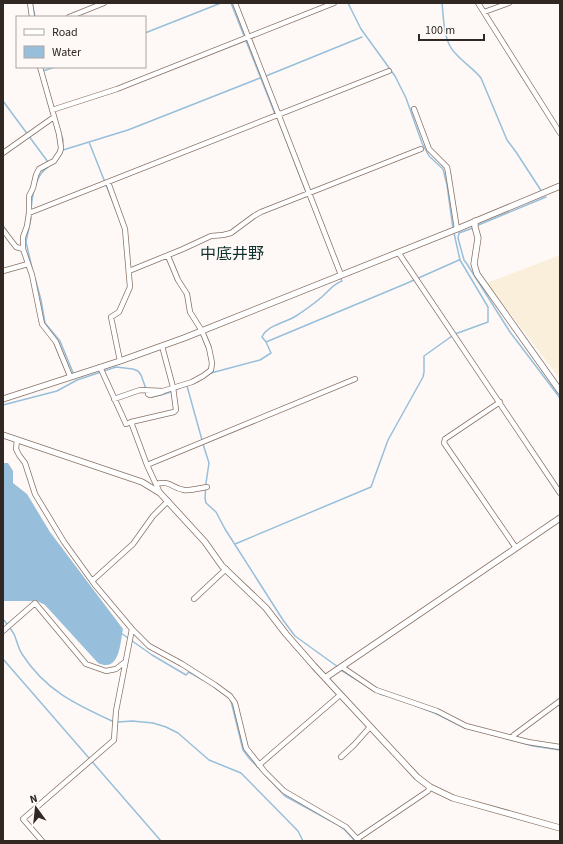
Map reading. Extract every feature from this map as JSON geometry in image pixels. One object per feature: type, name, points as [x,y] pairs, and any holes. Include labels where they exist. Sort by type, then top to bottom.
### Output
[{"type":"street","points":[[30,3],[32,16]]},
{"type":"street","points":[[72,16],[104,3]]},
{"type":"street","points":[[235,3],[341,275]]},
{"type":"street","points":[[52,110],[116,89],[334,3]]},
{"type":"street","points":[[478,3],[560,133]]},
{"type":"street","points":[[484,12],[509,3]]},
{"type":"street","points":[[40,68],[61,144],[60,152],[54,160],[38,171],[29,196],[28,226],[24,236],[23,249],[38,298],[42,324],[56,342],[70,376]]},
{"type":"street","points":[[29,213],[389,71]]},
{"type":"street","points":[[414,109],[429,149],[447,168],[457,229]]},
{"type":"street","points":[[3,153],[54,117]]},
{"type":"street","points":[[129,271],[168,256],[211,236],[231,233],[261,212],[421,149]]},
{"type":"street","points":[[108,182],[125,229],[129,271],[130,288],[119,312],[111,317],[120,361]]},
{"type":"street","points":[[3,399],[120,361],[202,331],[560,186]]},
{"type":"street","points":[[475,221],[478,238],[474,264],[477,274],[560,391]]},
{"type":"street","points":[[3,230],[16,247],[23,249]]},
{"type":"street","points":[[398,252],[560,493]]},
{"type":"street","points":[[114,399],[140,390],[163,391],[192,382],[211,370],[212,363],[209,348],[202,331],[190,312],[187,294],[178,280],[168,256]]},
{"type":"street","points":[[3,271],[28,264]]},
{"type":"street","points":[[100,367],[126,424],[174,412],[176,410],[173,387],[162,346]]},
{"type":"street","points":[[147,465],[355,379]]},
{"type":"street","points":[[500,402],[445,439],[444,443],[516,548]]},
{"type":"street","points":[[131,422],[147,465],[160,493]]},
{"type":"street","points":[[3,435],[142,482],[160,493],[205,542],[226,570],[266,608],[286,634],[340,695],[417,777],[430,787],[472,805],[560,828]]},
{"type":"street","points":[[17,440],[16,449],[18,455],[25,463],[35,494],[64,542],[92,581],[132,629],[149,646],[182,664],[216,685],[230,696],[235,703],[246,748],[259,765],[284,791],[346,827],[358,840],[428,791],[430,787]]},
{"type":"street","points":[[156,484],[165,482],[182,490],[207,487]]},
{"type":"street","points":[[92,581],[133,544],[153,516],[168,501]]},
{"type":"street","points":[[325,678],[560,518]]},
{"type":"street","points":[[194,599],[226,570]]},
{"type":"street","points":[[3,631],[35,604],[86,664],[106,671],[116,669],[125,662]]},
{"type":"street","points":[[42,841],[23,819],[114,740],[116,711],[132,629]]},
{"type":"street","points":[[342,667],[376,690],[437,711],[466,726],[528,742],[560,747]]},
{"type":"street","points":[[259,765],[340,695]]},
{"type":"street","points":[[512,738],[560,701]]},
{"type":"street","points":[[341,757],[370,727]]},
{"type":"shaded area","points":[[560,255],[560,379],[487,283]]},
{"type":"water","points":[[3,463],[8,463],[13,471],[13,483],[27,494],[50,532],[123,629],[118,655],[111,664],[105,665],[98,663],[45,605],[37,601],[3,601]]},
{"type":"waterway","points":[[32,3],[35,16]]},
{"type":"waterway","points":[[146,33],[221,3]]},
{"type":"waterway","points":[[231,3],[275,114]]},
{"type":"waterway","points":[[348,3],[361,29],[395,76],[406,98],[422,143],[429,156],[443,169],[447,185],[453,229]]},
{"type":"waterway","points":[[442,3],[446,37],[452,49],[481,78],[507,140],[542,192]]},
{"type":"waterway","points":[[266,76],[362,37]]},
{"type":"waterway","points":[[43,71],[52,68]]},
{"type":"waterway","points":[[63,150],[128,130],[260,78]]},
{"type":"waterway","points":[[3,101],[48,162]]},
{"type":"waterway","points":[[277,117],[306,192]]},
{"type":"waterway","points":[[61,134],[63,140],[62,151]]},
{"type":"waterway","points":[[89,142],[116,210]]},
{"type":"waterway","points":[[31,210],[33,192],[37,180],[48,167]]},
{"type":"waterway","points":[[308,196],[311,203]]},
{"type":"waterway","points":[[476,226],[546,197]]},
{"type":"waterway","points":[[31,218],[26,242],[32,268]]},
{"type":"waterway","points":[[3,226],[8,233]]},
{"type":"waterway","points":[[473,228],[459,233],[458,238],[464,260],[510,332],[560,398]]},
{"type":"waterway","points":[[454,233],[460,260],[488,307],[488,322],[455,334]]},
{"type":"waterway","points":[[197,382],[211,373],[260,360],[271,353],[266,342],[459,260]]},
{"type":"waterway","points":[[266,342],[262,337],[264,333],[272,327],[296,316],[311,306],[333,286],[342,281],[340,277]]},
{"type":"waterway","points":[[35,278],[45,323],[60,341],[74,375]]},
{"type":"waterway","points":[[235,544],[371,487],[388,440],[423,377],[424,356],[452,336]]},
{"type":"waterway","points":[[3,405],[57,391],[77,380],[116,367],[138,371],[146,389]]},
{"type":"waterway","points":[[187,386],[202,440]]},
{"type":"waterway","points":[[152,397],[180,388]]},
{"type":"waterway","points":[[203,444],[209,463],[206,483],[206,503],[216,512],[225,529],[283,620],[295,636],[338,667]]},
{"type":"waterway","points":[[3,619],[14,634],[21,652],[31,667],[51,687],[73,702],[112,721],[153,723],[178,733],[209,760],[241,773],[298,831],[303,841]]},
{"type":"waterway","points":[[121,633],[152,655],[186,675],[189,672],[203,680]]},
{"type":"waterway","points":[[3,659],[161,841]]},
{"type":"waterway","points":[[341,670],[373,690]]},
{"type":"waterway","points":[[380,694],[391,697]]},
{"type":"waterway","points":[[231,701],[243,750],[249,758],[285,796],[338,825],[355,841]]},
{"type":"waterway","points":[[414,705],[437,714],[465,728]]},
{"type":"waterway","points":[[486,733],[533,746],[560,750]]},
{"type":"district","name":"中底井野","points":[[232,253]]}]
